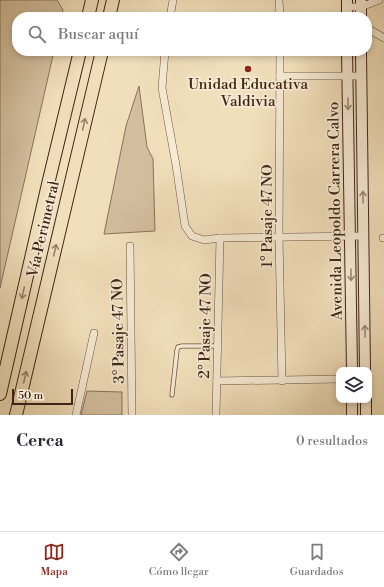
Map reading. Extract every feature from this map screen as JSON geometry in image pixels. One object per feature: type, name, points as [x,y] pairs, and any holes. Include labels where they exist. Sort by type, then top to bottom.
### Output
[{"type":"highway","points":[[89,12],[92,0]]},
{"type":"highway","points":[[111,12],[114,0]]},
{"type":"highway","name":"Vía Perimetral","points":[[0,394],[79,56]]},
{"type":"highway","name":"Vía Perimetral","points":[[16,415],[101,56]]},
{"type":"main road","name":"Avenida Leopoldo Carrera Calvo","points":[[347,56],[352,367]]},
{"type":"main road","name":"Avenida Leopoldo Carrera Calvo","points":[[361,56],[365,367]]},
{"type":"main road","points":[[352,403],[352,415]]},
{"type":"main road","points":[[366,403],[366,415]]},
{"type":"street","points":[[171,12],[173,0]]},
{"type":"street","points":[[279,0],[280,12]]},
{"type":"street","points":[[347,8],[361,8],[379,0]]},
{"type":"street","points":[[372,31],[384,38]]},
{"type":"street","points":[[165,56],[162,88],[185,226],[192,236],[204,240],[220,238],[364,236]]},
{"type":"street","name":"1° Pasaje 47 NO","points":[[280,56],[279,237],[282,380]]},
{"type":"street","points":[[280,76],[361,76]]},
{"type":"street","name":"2° Pasaje 47 NO","points":[[216,415],[220,238]]},
{"type":"street","name":"3° Pasaje 47 NO","points":[[130,246],[132,415]]},
{"type":"street","points":[[76,415],[94,333]]},
{"type":"street","points":[[217,381],[336,379]]},
{"type":"lane","points":[[172,395],[178,347],[218,346]]},
{"type":"shaded area","points":[[0,0],[57,0],[63,10],[62,12],[12,12],[12,56],[53,56],[0,288]]},
{"type":"shaded area","points":[[139,86],[147,147],[153,159],[155,231],[104,234],[126,126]]},
{"type":"shaded area","points":[[87,391],[122,392],[122,415],[81,415]]},
{"type":"place","name":"Unidad Educativa Valdivia","points":[[248,69]]}]
